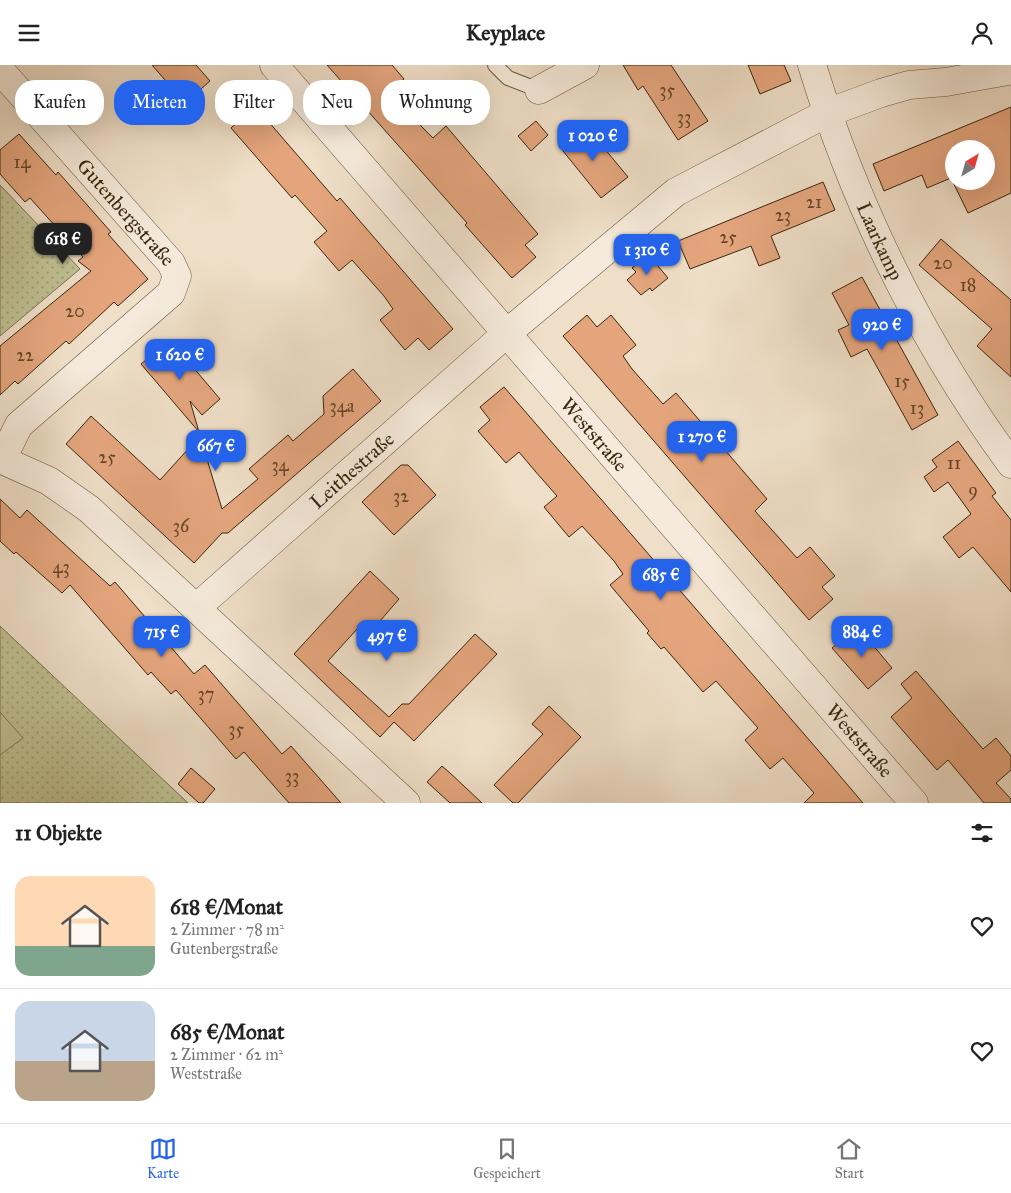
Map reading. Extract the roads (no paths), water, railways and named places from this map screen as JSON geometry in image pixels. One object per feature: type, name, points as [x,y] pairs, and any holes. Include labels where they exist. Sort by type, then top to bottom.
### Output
[{"type":"street","name":"Weststraße","points":[[274,65],[914,803]]},
{"type":"street","points":[[539,90],[585,65]]},
{"type":"street","name":"Laarkamp","points":[[812,65],[827,113],[876,236],[929,339],[985,428],[1011,464]]},
{"type":"street","name":"Gutenbergstraße","points":[[0,70],[171,263],[177,276],[171,293],[19,425],[1,459]]},
{"type":"street","points":[[507,333],[676,192],[827,113],[909,85],[946,82],[1008,71]]},
{"type":"street","name":"Leithestraße","points":[[196,608],[507,333]]},
{"type":"street","points":[[1,459],[49,481],[72,495],[406,803]]},
{"type":"lane","points":[[495,65],[508,78],[539,90]]}]
